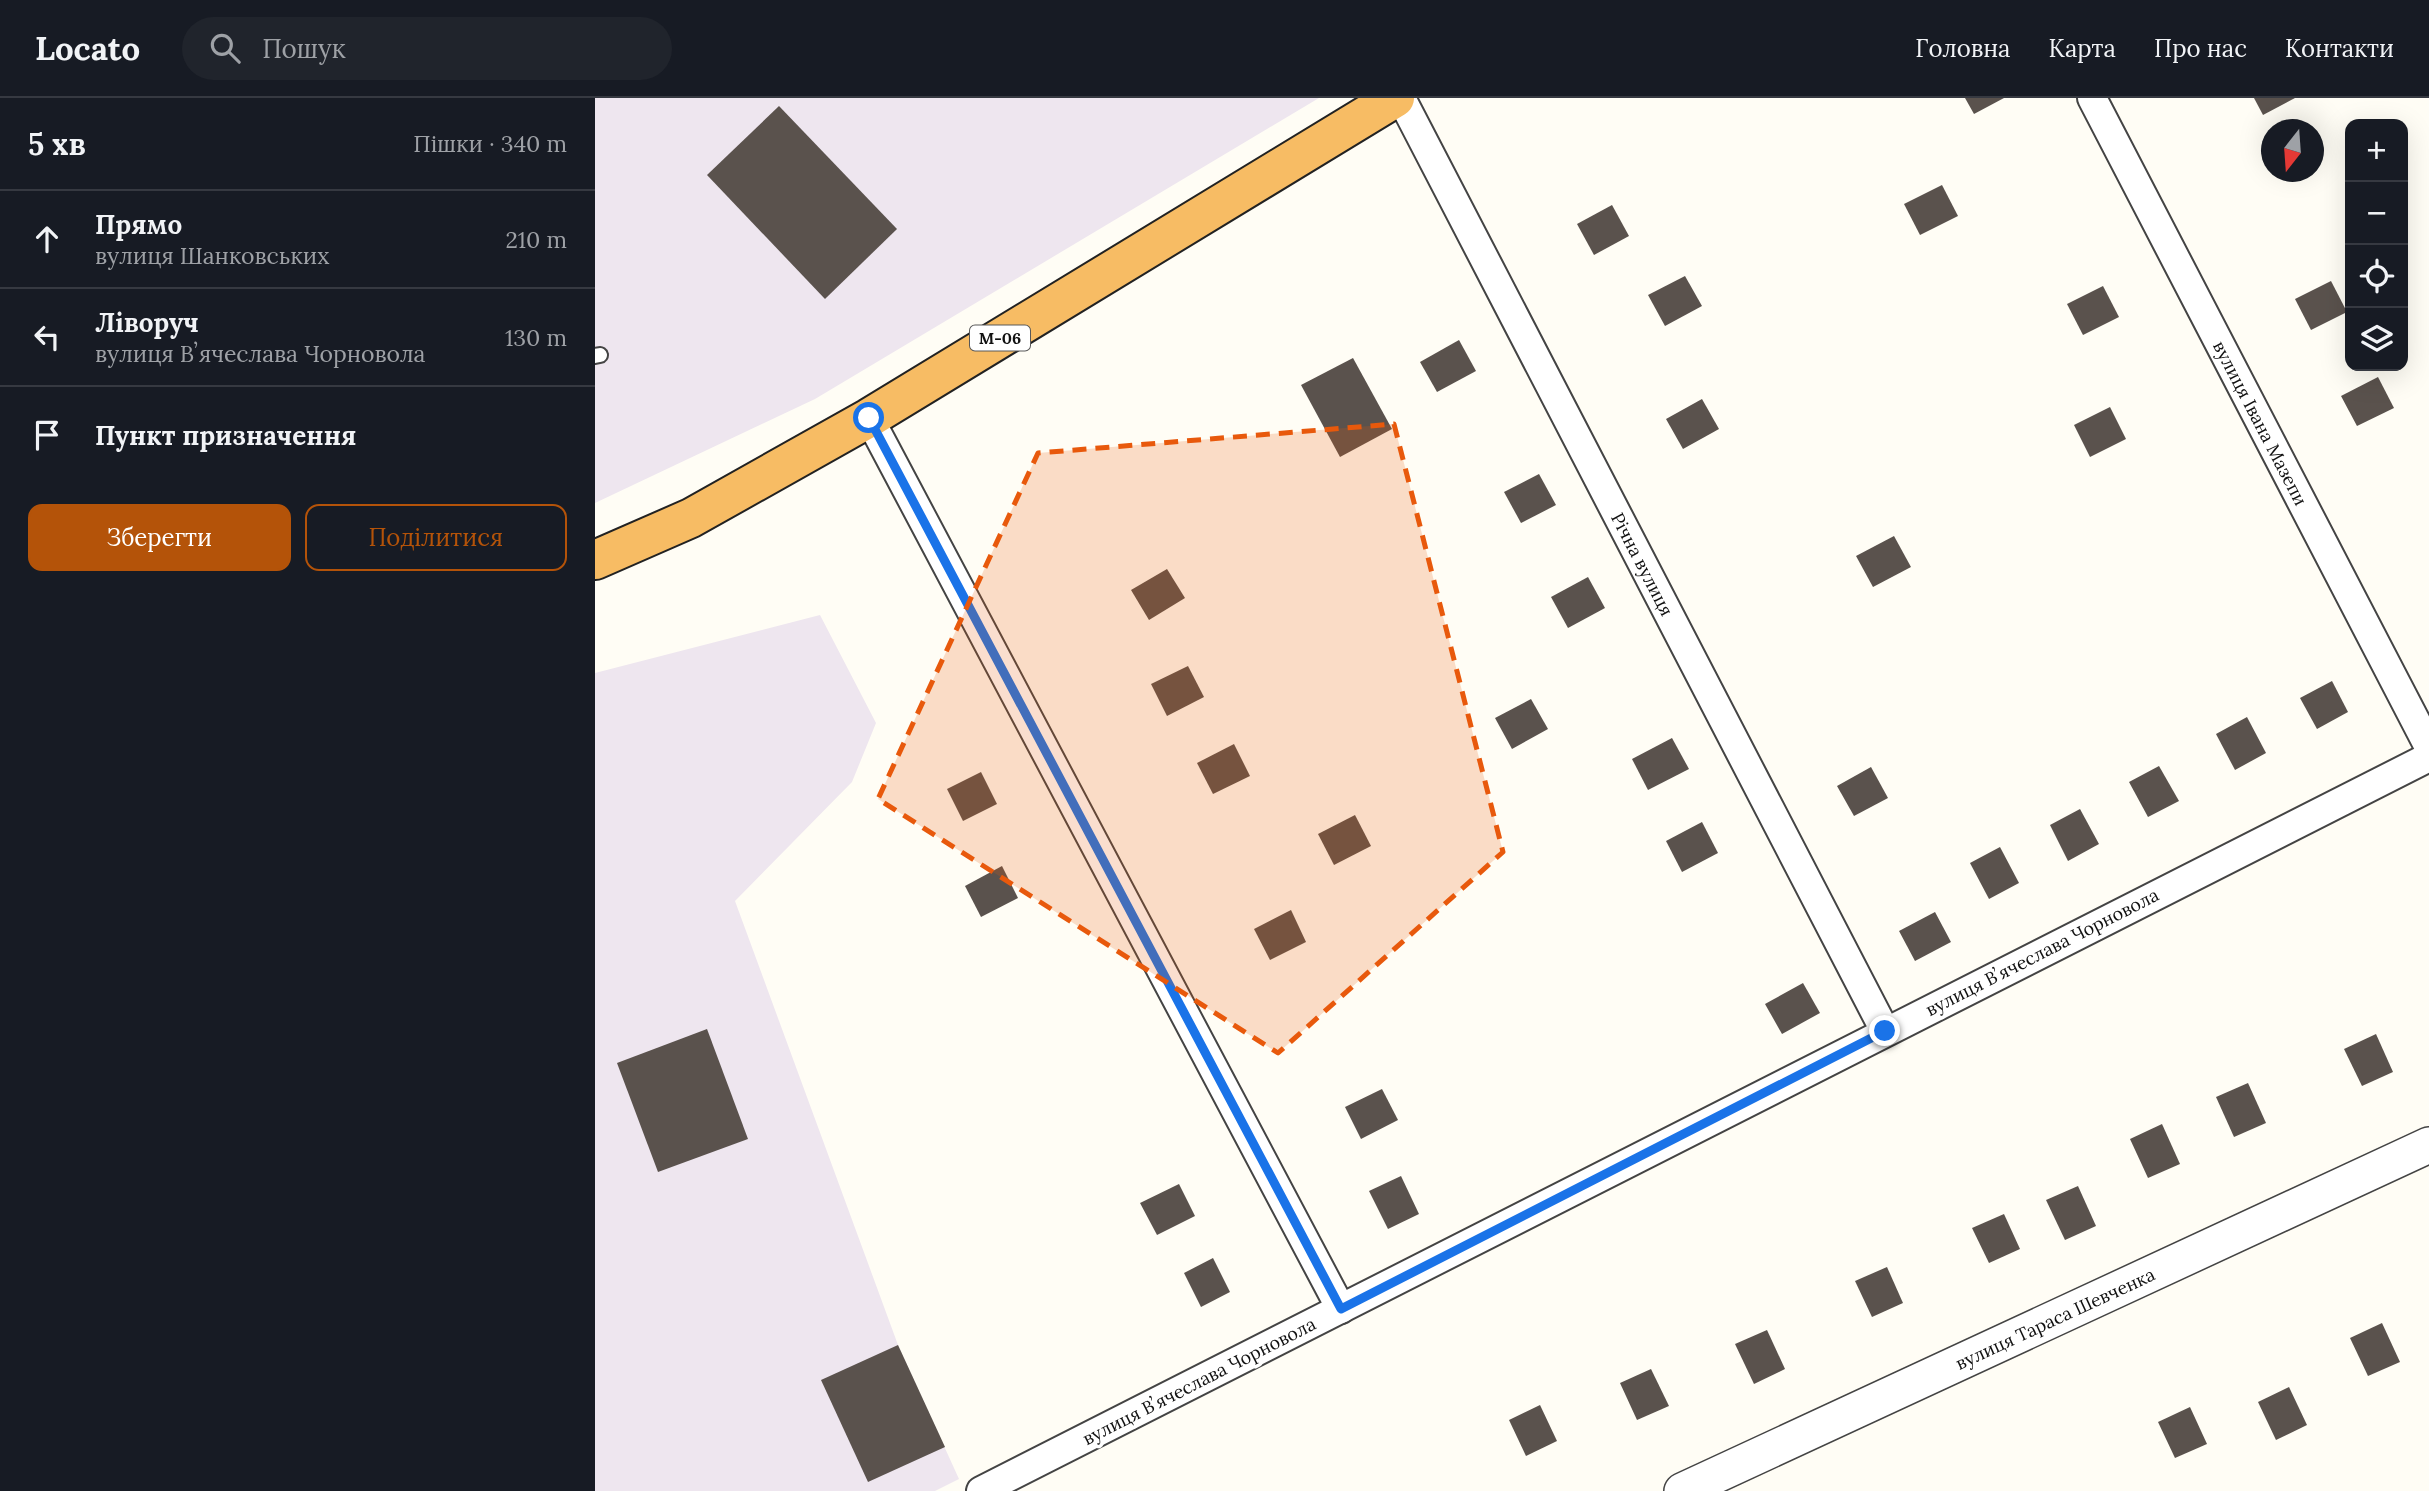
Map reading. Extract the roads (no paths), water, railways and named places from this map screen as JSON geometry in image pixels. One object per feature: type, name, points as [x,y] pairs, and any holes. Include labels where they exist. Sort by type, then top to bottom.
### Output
[{"type":"highway","name":"М-06","points":[[595,560],[691,518],[869,418],[1395,98]]},
{"type":"street","name":"Річна вулиця","points":[[1401,98],[1885,1031]]},
{"type":"street","name":"вулиця Івана Мазепи","points":[[2092,98],[2429,747]]},
{"type":"street","points":[[869,418],[1341,1309]]},
{"type":"street","name":"вулиця Вʼячеслава Чорновола","points":[[982,1491],[2429,757]]},
{"type":"street","name":"вулиця Тараса Шевченка","points":[[1682,1491],[2429,1145]]}]
